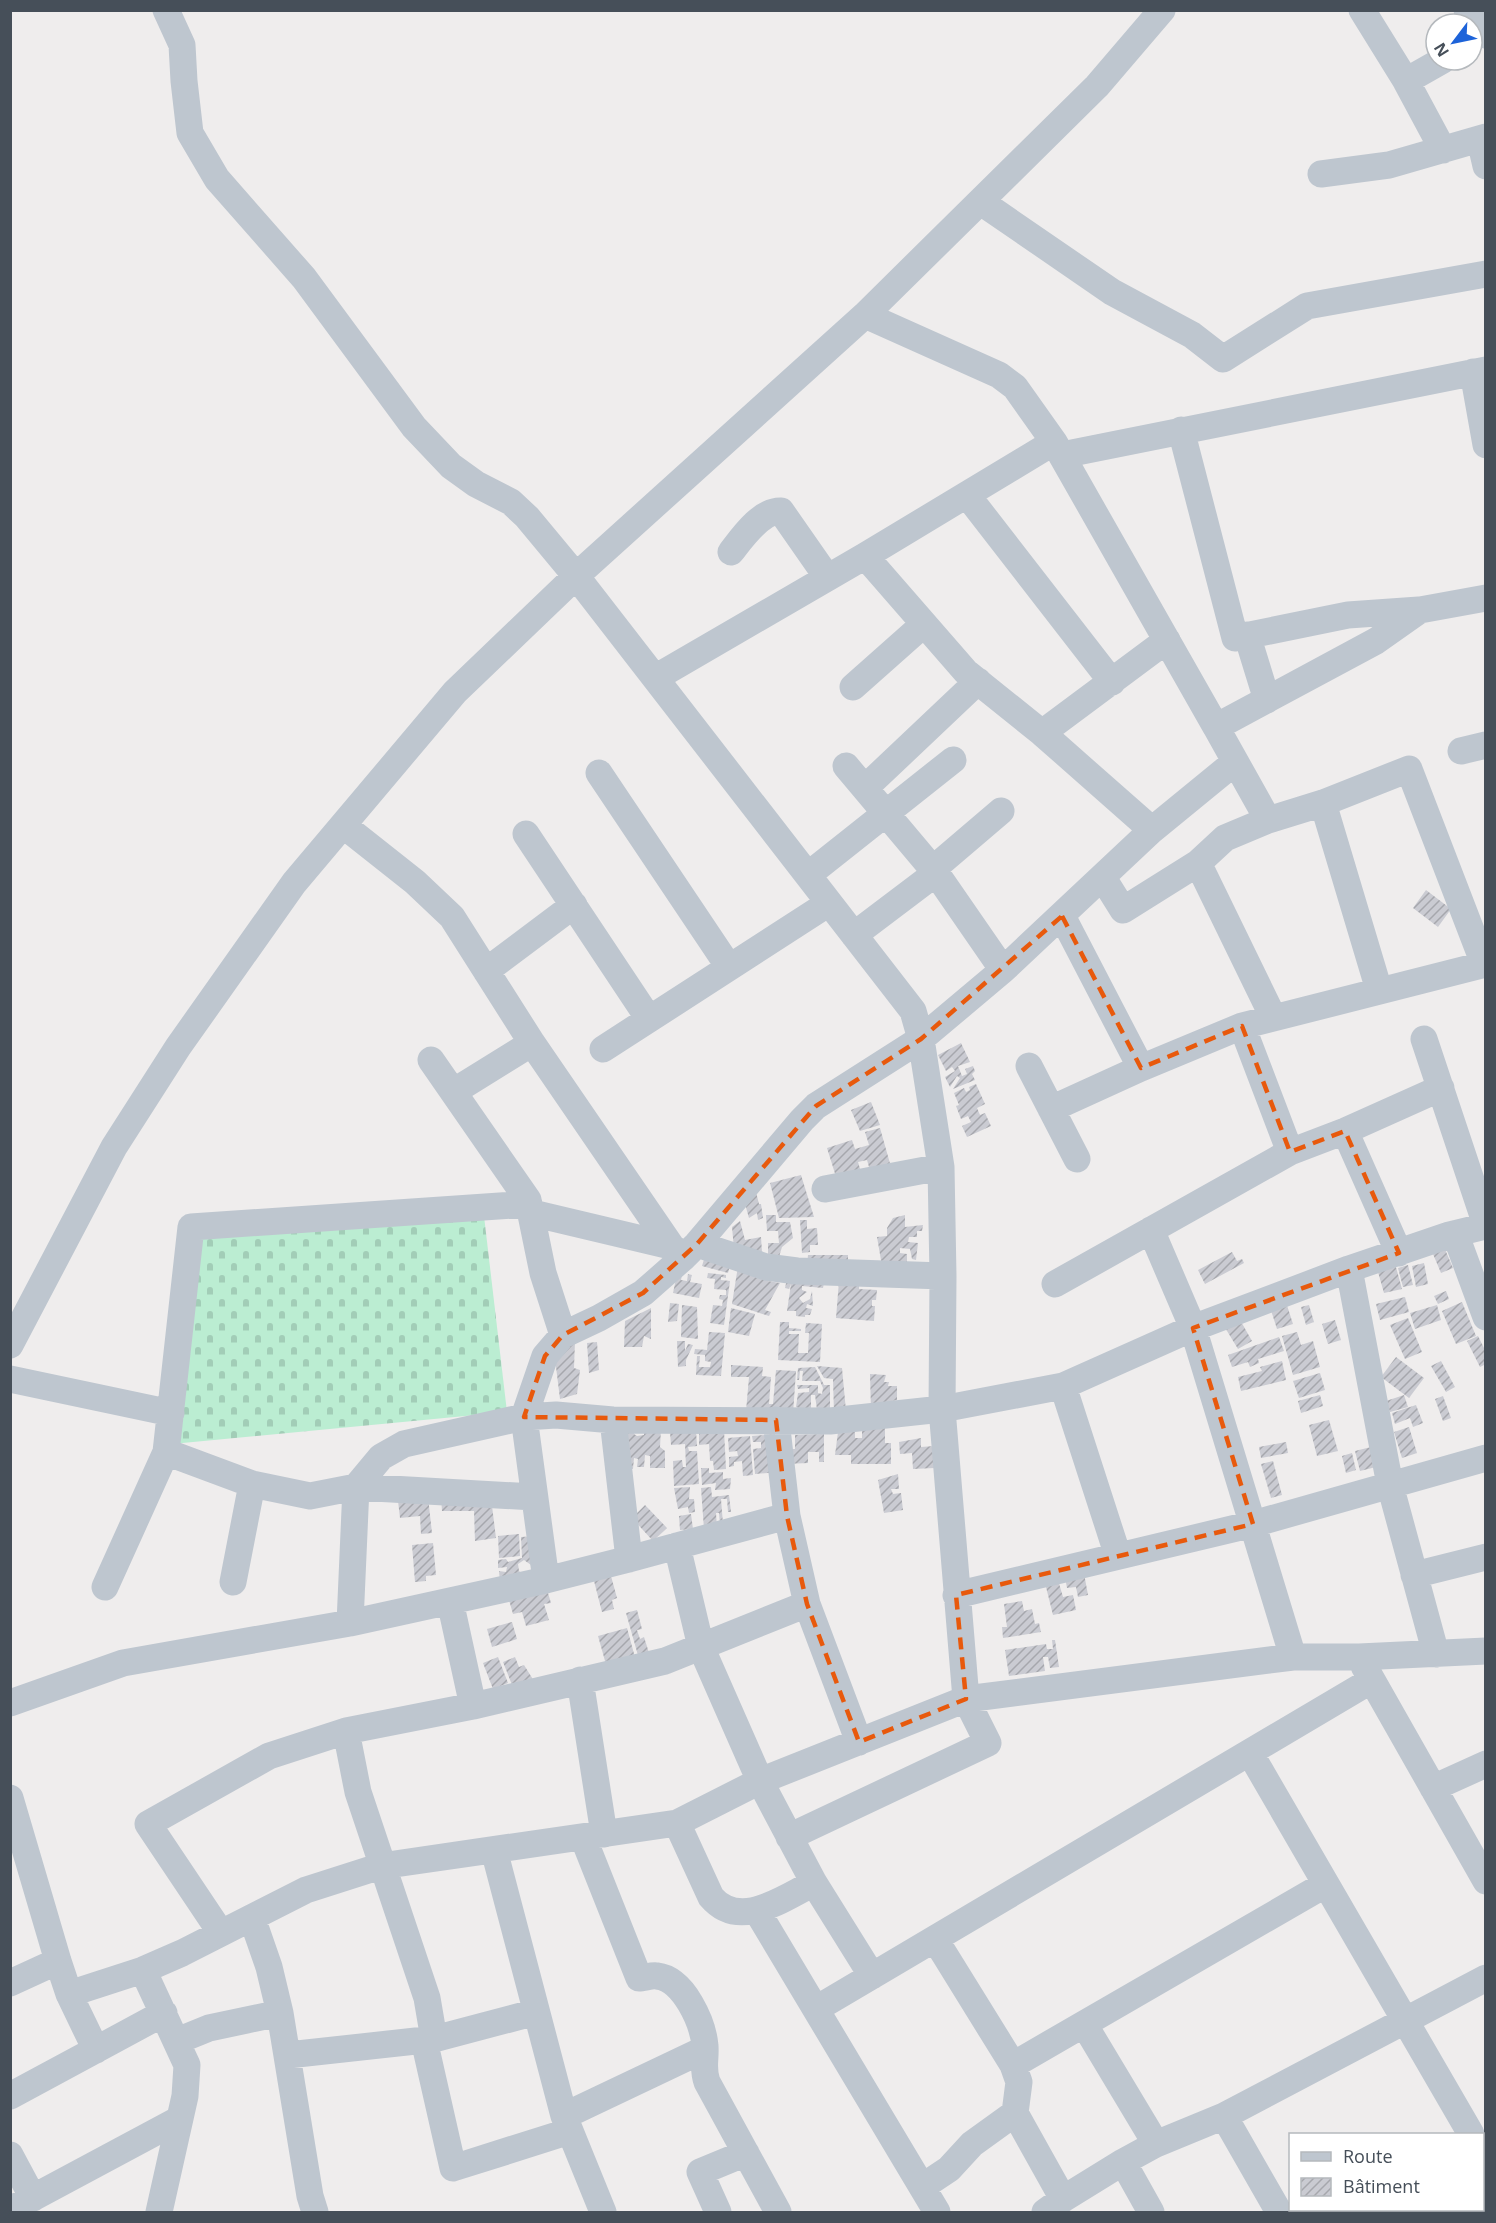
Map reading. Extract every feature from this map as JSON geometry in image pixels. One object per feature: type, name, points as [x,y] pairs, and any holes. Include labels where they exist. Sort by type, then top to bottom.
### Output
[{"type":"street","points":[[166,10],[182,45],[190,133],[218,178],[304,278],[414,428],[451,466],[476,484],[511,502],[527,517],[656,678],[913,1011],[921,1039],[941,1167],[942,1409],[966,1699],[988,1743],[789,1837]]},
{"type":"street","points":[[14,1329],[114,1147],[171,1057],[294,883],[455,692],[576,576],[865,315],[1097,86],[1162,10]]},
{"type":"street","points":[[1362,10],[1406,81],[1443,150]]},
{"type":"street","points":[[1406,81],[1424,71]]},
{"type":"street","points":[[1321,174],[1389,165],[1483,138],[1485,166]]},
{"type":"street","points":[[981,202],[1112,292],[1192,335],[1223,359],[1306,306],[1485,274]]},
{"type":"street","points":[[865,315],[999,375],[1015,387],[1058,449],[1268,820]]},
{"type":"street","points":[[656,678],[967,495],[1058,449],[1181,430],[1479,371],[1485,445]]},
{"type":"street","points":[[1181,430],[1235,638],[1348,615],[1420,610],[1485,598]]},
{"type":"street","points":[[967,495],[1112,682]]},
{"type":"street","points":[[731,552],[751,526],[771,513],[781,512],[827,577]]},
{"type":"street","points":[[865,556],[966,672],[1042,733],[1152,830]]},
{"type":"street","points":[[1216,727],[1376,641],[1420,610]]},
{"type":"street","points":[[853,687],[924,624]]},
{"type":"street","points":[[1247,635],[1267,700]]},
{"type":"street","points":[[1042,733],[1167,640]]},
{"type":"street","points":[[865,788],[978,681]]},
{"type":"street","points":[[808,875],[953,760]]},
{"type":"street","points":[[546,1580],[524,1417],[545,1356],[563,1335],[643,1293],[816,1106],[921,1039],[1003,970],[1152,830],[1235,762]]},
{"type":"street","points":[[846,766],[935,871],[1003,970]]},
{"type":"street","points":[[1051,1109],[1242,1026],[1485,964],[1409,769],[1225,838],[1198,863],[1123,910],[1103,878]]},
{"type":"street","points":[[599,773],[729,967]]},
{"type":"street","points":[[1323,803],[1379,990]]},
{"type":"street","points":[[854,935],[935,871],[1001,811]]},
{"type":"street","points":[[343,825],[415,882],[452,917],[532,1043],[684,1249]]},
{"type":"street","points":[[526,834],[649,1019]]},
{"type":"street","points":[[1198,863],[1273,1017]]},
{"type":"street","points":[[603,1049],[829,903]]},
{"type":"street","points":[[486,971],[574,905]]},
{"type":"street","points":[[1062,916],[1141,1068]]},
{"type":"street","points":[[1242,1026],[1290,1152]]},
{"type":"street","points":[[350,1623],[356,1487],[381,1457],[404,1444],[524,1417],[556,1415],[613,1420],[830,1421],[942,1409],[1063,1386],[1193,1328],[1349,1269],[1485,1225],[1424,1039]]},
{"type":"street","points":[[453,1092],[532,1043]]},
{"type":"street","points":[[431,1060],[530,1208],[543,1273],[563,1335]]},
{"type":"street","points":[[1029,1066],[1077,1159]]},
{"type":"street","points":[[1055,1284],[1290,1152],[1346,1131],[1441,1088]]},
{"type":"street","points":[[1346,1131],[1399,1252]]},
{"type":"street","points":[[825,1189],[941,1167]]},
{"type":"street","points":[[105,1587],[166,1452],[191,1227],[530,1208],[684,1249],[766,1267],[797,1271],[943,1276]]},
{"type":"street","points":[[1151,1230],[1193,1328],[1293,1657]]},
{"type":"street","points":[[1449,1235],[1459,1244],[1485,1317]]},
{"type":"street","points":[[1349,1269],[1390,1485],[1436,1654]]},
{"type":"street","points":[[10,1379],[171,1413]]},
{"type":"street","points":[[1063,1386],[1118,1556]]},
{"type":"street","points":[[613,1420],[629,1559]]},
{"type":"street","points":[[776,1420],[786,1516],[807,1604],[859,1742]]},
{"type":"street","points":[[166,1452],[252,1484],[310,1496],[356,1487],[534,1497]]},
{"type":"street","points":[[956,1594],[1253,1524],[1485,1458]]},
{"type":"street","points":[[233,1582],[252,1484]]},
{"type":"street","points":[[10,1703],[123,1664],[350,1623],[546,1580],[786,1516]]},
{"type":"street","points":[[677,1546],[701,1647],[760,1781],[814,1883],[872,1976]]},
{"type":"street","points":[[1414,1575],[1485,1557]]},
{"type":"street","points":[[450,1601],[473,1706]]},
{"type":"street","points":[[221,1933],[148,1824],[270,1756],[346,1731],[473,1706],[665,1661],[807,1604]]},
{"type":"street","points":[[69,1994],[143,1970],[182,1953],[306,1890],[381,1866],[677,1823],[760,1781],[966,1699],[1293,1657],[1359,1657],[1485,1651]]},
{"type":"street","points":[[1359,1657],[1485,1881]]},
{"type":"street","points":[[580,1680],[593,1835],[639,1978],[658,1976],[672,1981],[694,2010],[704,2033],[703,2064],[707,2082],[778,2212]]},
{"type":"street","points":[[816,2009],[1372,1680]]},
{"type":"street","points":[[346,1731],[358,1792],[427,1998],[429,2039],[453,2168],[567,2123],[705,2049]]},
{"type":"street","points":[[1250,1753],[1469,2133]]},
{"type":"street","points":[[1433,1788],[1485,1764]]},
{"type":"street","points":[[10,1798],[21,1874],[58,1961],[69,1994],[96,2050]]},
{"type":"street","points":[[677,1823],[711,1897],[719,1906],[743,1913],[757,1911],[814,1883]]},
{"type":"street","points":[[494,1850],[567,2123],[603,2212]]},
{"type":"street","points":[[1013,2065],[1326,1884]]},
{"type":"street","points":[[757,1911],[937,2212]]},
{"type":"street","points":[[252,1918],[269,1967],[280,2013],[310,2196],[315,2212]]},
{"type":"street","points":[[935,1938],[1013,2065],[1019,2082],[1015,2113],[1054,2206],[1156,2144],[1224,2116],[1485,1978]]},
{"type":"street","points":[[10,1983],[58,1961]]},
{"type":"street","points":[[143,1970],[187,2065],[188,2080],[159,2212]]},
{"type":"street","points":[[288,2055],[429,2039],[536,2012]]},
{"type":"street","points":[[10,2096],[164,2013]]},
{"type":"street","points":[[177,2041],[209,2028],[280,2013]]},
{"type":"street","points":[[1084,2024],[1156,2144]]},
{"type":"street","points":[[922,2187],[949,2169],[978,2139],[1015,2113]]},
{"type":"street","points":[[1224,2116],[1279,2212]]},
{"type":"street","points":[[10,2155],[22,2204],[178,2120]]},
{"type":"street","points":[[718,2212],[700,2172],[746,2153]]},
{"type":"street","points":[[1123,2162],[1151,2212]]},
{"type":"highlighted area","points":[[1062,916],[1141,1068],[1242,1026],[1290,1152],[1345,1131],[1399,1253],[1193,1328],[1253,1524],[956,1595],[966,1699],[859,1742],[807,1604],[787,1516],[776,1420],[524,1417],[545,1356],[563,1335],[643,1293],[697,1244],[816,1106],[921,1039]]},
{"type":"green space","points":[[484,1216],[507,1412],[172,1444],[198,1232]]},
{"type":"building","points":[[1426,890],[1451,909],[1438,927],[1413,908]]},
{"type":"building","points":[[961,1043],[970,1062],[958,1066],[962,1076],[967,1074],[965,1069],[973,1066],[975,1071],[972,1074],[975,1080],[953,1089],[960,1078],[957,1076],[950,1087],[945,1077],[955,1071],[952,1067],[946,1071],[938,1055]]},
{"type":"building","points":[[976,1084],[985,1104],[977,1108],[980,1115],[985,1113],[991,1126],[967,1137],[962,1126],[971,1122],[968,1116],[961,1119],[954,1093],[964,1088],[966,1092],[970,1090],[969,1087]]},
{"type":"building","points":[[871,1102],[880,1125],[860,1131],[851,1110]]},
{"type":"building","points":[[880,1128],[891,1167],[871,1174],[867,1160],[858,1162],[861,1172],[837,1180],[827,1148],[852,1140],[855,1149],[869,1145],[865,1132]]},
{"type":"building","points":[[801,1175],[814,1217],[779,1218],[770,1183]]},
{"type":"building","points":[[756,1192],[763,1218],[758,1220],[757,1213],[749,1218],[743,1197]]},
{"type":"building","points":[[766,1215],[776,1215],[776,1222],[790,1222],[793,1238],[782,1247],[778,1260],[768,1259],[768,1243],[779,1243],[778,1231],[767,1231]]},
{"type":"building","points":[[905,1215],[905,1227],[923,1225],[922,1231],[917,1231],[917,1237],[909,1237],[908,1242],[918,1243],[916,1260],[912,1259],[910,1249],[900,1248],[900,1253],[907,1254],[907,1264],[882,1266],[877,1237],[887,1236],[887,1228],[893,1218]]},
{"type":"building","points":[[800,1220],[807,1220],[807,1229],[817,1228],[818,1245],[810,1245],[810,1252],[802,1253]]},
{"type":"building","points":[[740,1221],[745,1240],[761,1237],[762,1252],[734,1249],[732,1227]]},
{"type":"building","points":[[1444,1247],[1453,1268],[1441,1273],[1433,1254]]},
{"type":"building","points":[[1232,1252],[1237,1261],[1242,1259],[1244,1263],[1205,1284],[1198,1270]]},
{"type":"building","points":[[808,1255],[848,1255],[848,1267],[807,1265]]},
{"type":"building","points":[[705,1256],[731,1262],[728,1273],[702,1266]]},
{"type":"building","points":[[1394,1260],[1402,1289],[1384,1293],[1376,1265]]},
{"type":"building","points":[[1424,1263],[1428,1284],[1416,1287],[1412,1266]]},
{"type":"building","points":[[1408,1265],[1413,1285],[1403,1287],[1398,1268]]},
{"type":"building","points":[[738,1266],[769,1279],[768,1281],[780,1283],[765,1310],[771,1312],[769,1316],[732,1304]]},
{"type":"building","points":[[708,1273],[726,1275],[726,1278],[721,1277],[721,1280],[730,1281],[724,1325],[710,1323],[713,1305],[722,1306],[723,1300],[719,1299],[720,1295],[726,1295],[726,1290],[714,1289],[715,1279],[707,1278]]},
{"type":"building","points":[[677,1274],[682,1275],[681,1280],[687,1281],[688,1274],[692,1275],[690,1282],[702,1284],[699,1298],[673,1293]]},
{"type":"building","points":[[787,1279],[824,1283],[823,1288],[802,1286],[802,1290],[807,1292],[799,1298],[803,1303],[810,1299],[812,1291],[813,1306],[807,1304],[806,1308],[812,1309],[810,1315],[796,1316],[796,1311],[787,1311],[791,1284],[789,1289],[785,1288]]},
{"type":"building","points":[[839,1281],[859,1282],[859,1289],[877,1290],[876,1300],[872,1300],[872,1306],[875,1306],[874,1321],[836,1318]]},
{"type":"building","points":[[1446,1291],[1449,1299],[1438,1304],[1434,1296]]},
{"type":"building","points":[[1284,1296],[1293,1324],[1277,1329],[1268,1301]]},
{"type":"building","points":[[1405,1297],[1409,1312],[1380,1320],[1376,1304]]},
{"type":"building","points":[[1462,1302],[1476,1336],[1456,1344],[1442,1311]]},
{"type":"building","points":[[670,1303],[679,1304],[677,1321],[668,1322]]},
{"type":"building","points":[[682,1305],[697,1307],[698,1339],[681,1337]]},
{"type":"building","points":[[1309,1305],[1314,1322],[1306,1325],[1301,1307]]},
{"type":"building","points":[[1437,1305],[1441,1320],[1415,1329],[1410,1313]]},
{"type":"building","points":[[651,1308],[651,1339],[644,1336],[642,1347],[624,1347],[625,1321]]},
{"type":"building","points":[[731,1308],[755,1314],[749,1336],[728,1332]]},
{"type":"building","points":[[1239,1318],[1252,1341],[1238,1349],[1224,1326]]},
{"type":"building","points":[[1408,1318],[1422,1352],[1405,1359],[1390,1325]]},
{"type":"building","points":[[1335,1320],[1341,1340],[1328,1344],[1322,1324]]},
{"type":"building","points":[[780,1322],[789,1322],[789,1328],[801,1329],[801,1331],[789,1331],[789,1334],[799,1334],[798,1353],[808,1353],[809,1333],[805,1333],[806,1323],[822,1324],[820,1362],[778,1360]]},
{"type":"building","points":[[709,1332],[725,1333],[721,1376],[696,1375],[697,1356],[700,1356],[699,1367],[710,1367],[711,1362],[705,1361],[705,1355],[694,1354],[695,1349],[707,1350]]},
{"type":"building","points":[[1297,1332],[1301,1345],[1313,1341],[1320,1367],[1293,1375],[1282,1336]]},
{"type":"building","points":[[1478,1336],[1486,1352],[1486,1364],[1480,1367],[1467,1341]]},
{"type":"building","points":[[1279,1337],[1284,1351],[1258,1359],[1259,1363],[1250,1367],[1248,1362],[1232,1367],[1228,1355]]},
{"type":"building","points":[[575,1341],[574,1368],[580,1370],[577,1394],[560,1399],[554,1351]]},
{"type":"building","points":[[677,1341],[685,1341],[685,1351],[688,1344],[693,1345],[686,1360],[686,1366],[678,1367]]},
{"type":"building","points":[[597,1342],[599,1370],[589,1373],[587,1343]]},
{"type":"building","points":[[1396,1357],[1424,1378],[1409,1398],[1381,1377]]},
{"type":"building","points":[[1282,1361],[1286,1380],[1241,1391],[1238,1377],[1262,1371],[1260,1367]]},
{"type":"building","points":[[1441,1361],[1455,1387],[1446,1392],[1431,1366]]},
{"type":"building","points":[[731,1365],[763,1367],[762,1376],[771,1377],[769,1404],[773,1404],[776,1370],[796,1371],[793,1414],[746,1411],[749,1377],[731,1377]]},
{"type":"building","points":[[817,1366],[842,1368],[846,1411],[834,1414],[833,1379],[824,1378]]},
{"type":"building","points":[[815,1367],[824,1385],[830,1385],[830,1409],[817,1410],[815,1395],[811,1395],[811,1409],[796,1407],[798,1393],[809,1392],[809,1388],[798,1389],[797,1385],[818,1385],[818,1393],[822,1394],[823,1388],[820,1381],[802,1381],[803,1371],[800,1371],[799,1380],[797,1380],[798,1368]]},
{"type":"building","points":[[1320,1373],[1325,1390],[1299,1398],[1293,1381]]},
{"type":"building","points":[[870,1374],[886,1375],[884,1382],[889,1382],[888,1386],[897,1386],[897,1400],[871,1411]]},
{"type":"building","points":[[1320,1395],[1323,1406],[1301,1413],[1298,1401]]},
{"type":"building","points":[[1404,1395],[1408,1407],[1390,1412],[1386,1401]]},
{"type":"building","points":[[1443,1396],[1451,1418],[1443,1421],[1435,1399]]},
{"type":"building","points":[[1416,1405],[1423,1423],[1413,1427],[1410,1418],[1395,1424],[1392,1413]]},
{"type":"building","points":[[1329,1420],[1338,1451],[1317,1456],[1309,1425]]},
{"type":"building","points":[[1409,1427],[1417,1453],[1402,1458],[1394,1432]]},
{"type":"building","points":[[862,1428],[885,1428],[885,1443],[891,1443],[891,1464],[851,1464],[851,1455],[835,1455],[838,1432],[855,1432],[855,1438],[862,1438]]},
{"type":"building","points":[[661,1429],[660,1447],[665,1451],[665,1468],[650,1468],[650,1456],[645,1455],[644,1467],[637,1467],[638,1459],[634,1458],[633,1469],[625,1468],[621,1432],[634,1430],[637,1436]]},
{"type":"building","points":[[696,1430],[697,1446],[688,1447],[689,1451],[697,1451],[699,1484],[674,1486],[673,1461],[682,1460],[683,1467],[686,1467],[685,1444],[671,1445],[670,1432]]},
{"type":"building","points":[[724,1430],[726,1469],[714,1470],[713,1461],[710,1461],[709,1444],[699,1445],[699,1431]]},
{"type":"building","points":[[775,1434],[778,1472],[755,1474],[753,1449],[761,1448],[761,1442],[753,1442],[752,1436]]},
{"type":"building","points":[[824,1434],[824,1462],[819,1462],[819,1452],[808,1452],[808,1463],[786,1464],[789,1449],[795,1449],[795,1435]]},
{"type":"building","points":[[750,1436],[753,1475],[743,1476],[742,1461],[734,1462],[734,1466],[729,1467],[729,1457],[738,1456],[737,1451],[729,1452],[728,1438]]},
{"type":"building","points":[[921,1438],[921,1447],[934,1446],[935,1468],[913,1469],[912,1453],[900,1454],[899,1442]]},
{"type":"building","points":[[1286,1442],[1288,1453],[1261,1458],[1259,1447]]},
{"type":"building","points":[[1375,1446],[1380,1466],[1360,1471],[1355,1451]]},
{"type":"building","points":[[1352,1453],[1356,1470],[1346,1473],[1342,1456]]},
{"type":"building","points":[[1273,1461],[1282,1495],[1271,1498],[1261,1464]]},
{"type":"building","points":[[701,1468],[709,1468],[709,1473],[723,1472],[723,1479],[731,1478],[730,1489],[715,1490],[716,1483],[702,1485]]},
{"type":"building","points":[[898,1474],[899,1489],[891,1489],[893,1494],[901,1493],[903,1510],[884,1513],[878,1480]]},
{"type":"building","points":[[690,1487],[689,1499],[694,1499],[695,1512],[689,1513],[688,1507],[678,1509],[674,1488]]},
{"type":"building","points":[[711,1487],[712,1497],[729,1495],[731,1512],[728,1512],[727,1499],[721,1499],[723,1524],[720,1525],[719,1513],[716,1513],[717,1528],[704,1529],[701,1488]]},
{"type":"building","points":[[428,1497],[432,1533],[421,1534],[420,1516],[400,1518],[398,1501]]},
{"type":"building","points":[[441,1497],[492,1506],[496,1538],[475,1541],[474,1511],[442,1511]]},
{"type":"building","points":[[645,1505],[667,1528],[653,1541],[632,1518]]},
{"type":"building","points":[[691,1514],[693,1529],[680,1530],[679,1516]]},
{"type":"building","points":[[519,1534],[520,1556],[499,1558],[498,1536]]},
{"type":"building","points":[[536,1536],[531,1565],[524,1560],[518,1564],[519,1571],[524,1576],[500,1582],[499,1571],[506,1572],[507,1567],[498,1568],[498,1560],[506,1559],[508,1562],[522,1558],[521,1537]]},
{"type":"building","points":[[433,1543],[436,1575],[426,1576],[426,1581],[415,1582],[412,1545]]},
{"type":"building","points":[[1083,1568],[1088,1595],[1078,1597],[1076,1587],[1067,1588],[1064,1572]]},
{"type":"building","points":[[611,1576],[617,1598],[612,1600],[614,1609],[602,1612],[594,1581]]},
{"type":"building","points":[[1058,1580],[1063,1597],[1073,1595],[1076,1610],[1053,1615],[1045,1583]]},
{"type":"building","points":[[545,1583],[551,1603],[544,1604],[549,1620],[526,1626],[522,1612],[513,1614],[507,1593]]},
{"type":"building","points":[[1022,1601],[1024,1611],[1032,1609],[1035,1624],[1039,1623],[1041,1632],[1003,1638],[1002,1627],[1007,1627],[1004,1604]]},
{"type":"building","points":[[637,1610],[642,1629],[637,1630],[640,1639],[644,1637],[650,1656],[639,1659],[626,1613]]},
{"type":"building","points":[[512,1622],[517,1639],[492,1647],[487,1629]]},
{"type":"building","points":[[627,1628],[636,1661],[607,1668],[598,1636]]},
{"type":"building","points":[[1052,1640],[1055,1640],[1059,1667],[1050,1668],[1048,1657],[1043,1657],[1045,1671],[1009,1676],[1005,1650],[1046,1644],[1047,1649],[1053,1649]]},
{"type":"building","points":[[498,1657],[508,1683],[493,1689],[483,1663]]},
{"type":"building","points":[[515,1657],[519,1667],[524,1665],[534,1681],[514,1690],[503,1662]]}]
